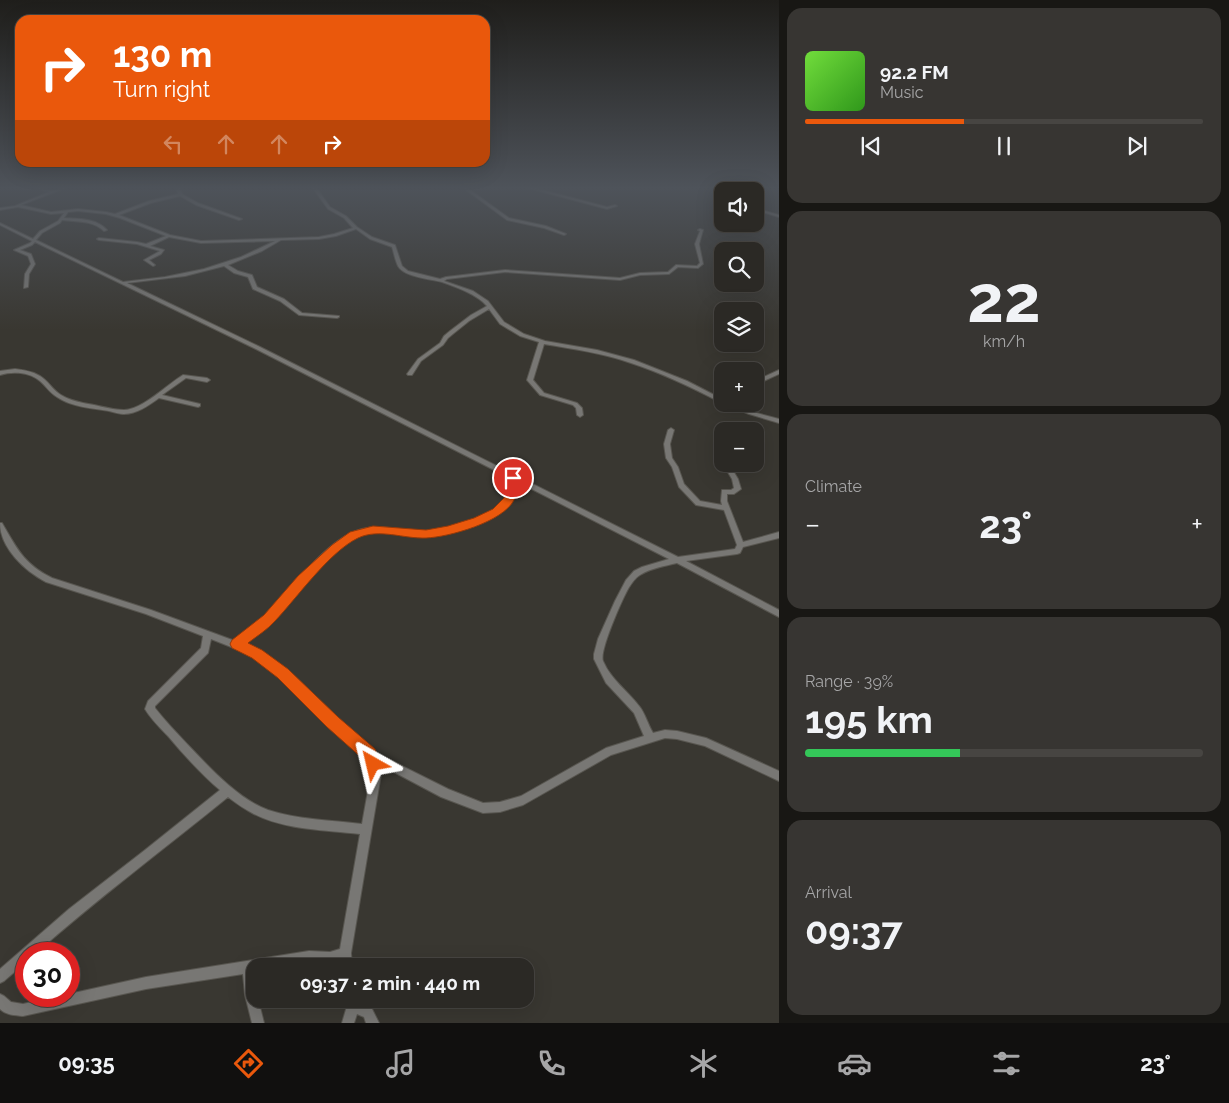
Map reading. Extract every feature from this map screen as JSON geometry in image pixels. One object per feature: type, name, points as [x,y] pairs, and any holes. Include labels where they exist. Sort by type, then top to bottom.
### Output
[{"type":"street","points":[[23,235],[123,282],[677,560],[779,614]]},
{"type":"street","points":[[26,286],[27,274],[33,264],[30,255],[16,250],[31,244],[39,235]]},
{"type":"street","points":[[165,235],[201,242],[333,235]]},
{"type":"street","points":[[366,235],[394,246],[401,268],[406,272],[442,281],[471,292],[482,299],[502,323],[522,335],[542,342],[597,352],[632,361],[714,395]]},
{"type":"street","points":[[442,281],[446,278],[505,271],[620,278],[668,273],[675,266],[698,267],[702,264],[697,244],[701,235]]},
{"type":"street","points":[[146,246],[168,236]]},
{"type":"street","points":[[99,239],[146,246],[162,251],[146,260],[153,265]]},
{"type":"street","points":[[123,282],[183,276],[225,265],[282,239]]},
{"type":"street","points":[[225,265],[236,272],[250,276],[255,288],[282,300],[301,314],[337,318]]},
{"type":"street","points":[[410,374],[415,363],[427,352],[440,345],[446,337],[471,316],[489,307]]},
{"type":"street","points":[[542,342],[530,380],[543,395],[575,404],[579,408],[580,414]]},
{"type":"street","points":[[0,373],[12,371],[30,374],[41,379],[53,393],[65,399],[124,412],[131,411],[158,396],[185,376],[207,380]]},
{"type":"street","points":[[764,379],[779,372]]},
{"type":"street","points":[[158,396],[198,405]]},
{"type":"street","points":[[748,412],[779,421]]},
{"type":"street","points":[[671,430],[666,444],[669,458],[675,467],[681,485],[698,503],[727,508]]},
{"type":"street","points":[[731,472],[738,489],[724,492],[727,508],[741,545]]},
{"type":"street","points":[[237,644],[269,619],[303,580],[336,548],[354,535],[373,530],[426,534],[449,530],[478,521],[497,512],[510,499],[513,478]]},
{"type":"street","points":[[0,525],[17,557],[26,567],[39,576],[237,644],[257,654],[283,674],[332,722],[369,754],[462,800],[489,808],[500,807],[523,800],[609,751],[665,734],[677,734],[706,742],[779,776]]},
{"type":"street","points":[[650,738],[637,710],[603,671],[598,660],[598,654],[621,597],[636,574],[677,560],[737,551],[741,545],[779,536]]},
{"type":"street","points":[[208,634],[205,650],[155,699],[150,706],[152,712],[228,790],[258,810],[273,816],[367,830]]},
{"type":"street","points":[[345,958],[376,774],[369,754]]},
{"type":"street","points":[[0,977],[73,913],[228,790]]},
{"type":"street","points":[[303,958],[330,958],[345,953]]},
{"type":"street","points":[[0,1000],[8,1008],[23,1010],[146,983],[246,967]]},
{"type":"street","points":[[254,1008],[258,1023]]},
{"type":"street","points":[[348,1023],[351,1008]]},
{"type":"street","points":[[361,1008],[368,1013],[373,1023]]},
{"type":"route","points":[[373,764],[369,754],[332,722],[283,674],[257,654],[237,644],[269,619],[303,580],[336,548],[354,535],[363,531],[373,530],[426,534],[449,530],[478,521],[497,512],[510,499],[513,478]]}]
